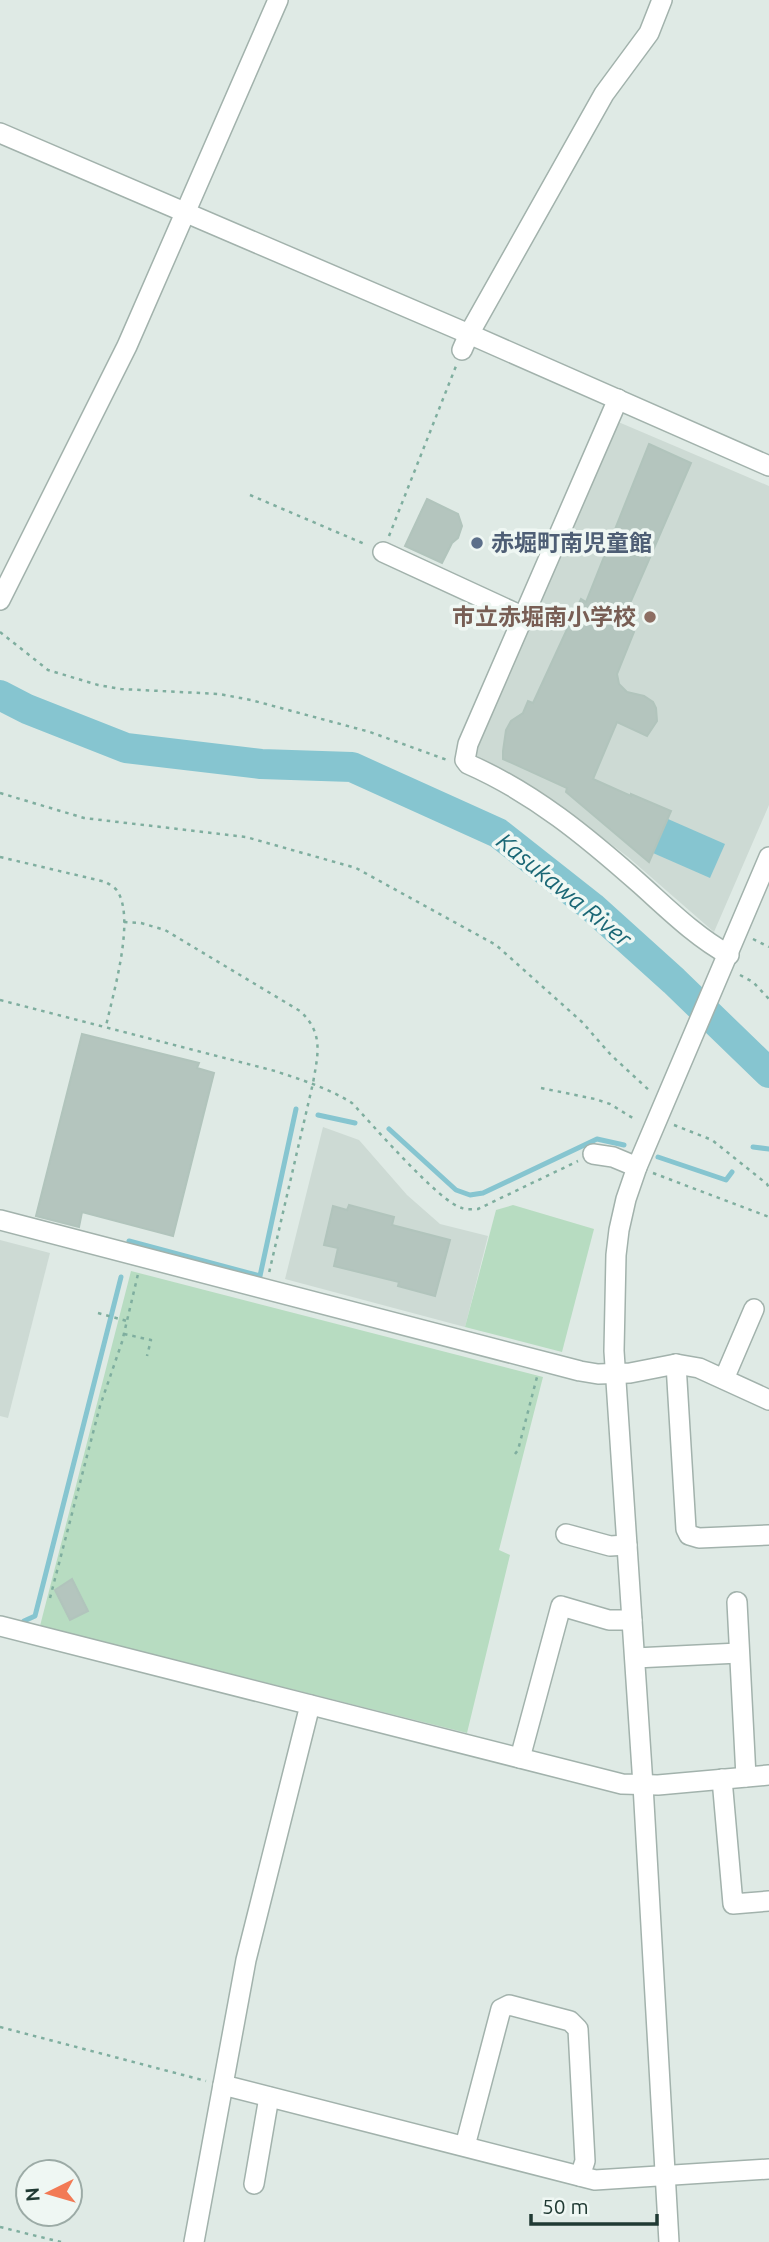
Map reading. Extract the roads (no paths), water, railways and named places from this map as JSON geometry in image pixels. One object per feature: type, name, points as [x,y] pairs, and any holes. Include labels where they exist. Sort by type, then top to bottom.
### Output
[{"type":"street","points":[[0,600],[127,346],[278,0]]},
{"type":"street","points":[[466,342],[604,94],[649,33],[662,0]]},
{"type":"street","points":[[0,133],[186,214],[466,342],[618,399],[769,466]]},
{"type":"street","points":[[618,399],[468,744],[465,760],[468,764],[514,786],[568,822],[695,932],[729,966]]},
{"type":"street","points":[[383,552],[524,617]]},
{"type":"street","points":[[669,2242],[643,1785],[615,1373],[616,1255],[626,1199],[637,1167],[729,966],[769,857]]},
{"type":"street","points":[[593,1154],[613,1157],[637,1167]]},
{"type":"street","points":[[0,1220],[580,1371],[630,1373],[676,1364],[699,1368],[769,1400]]},
{"type":"street","points":[[724,1380],[754,1309]]},
{"type":"street","points":[[676,1364],[686,1529],[689,1535],[699,1538],[769,1535]]},
{"type":"street","points":[[566,1534],[611,1546],[627,1545]]},
{"type":"street","points":[[737,1602],[746,1777]]},
{"type":"street","points":[[520,1758],[561,1606],[609,1620],[632,1620]]},
{"type":"street","points":[[0,1626],[622,1784],[643,1785],[769,1775]]},
{"type":"street","points":[[635,1658],[739,1653]]},
{"type":"street","points":[[194,2242],[246,1960],[310,1705]]},
{"type":"street","points":[[722,1779],[733,1904],[769,1901]]},
{"type":"street","points":[[466,2146],[501,2010],[509,2005],[570,2021],[578,2029],[585,2161],[580,2176]]},
{"type":"street","points":[[223,2085],[595,2180],[769,2169]]},
{"type":"street","points":[[254,2184],[270,2097]]},
{"type":"water","points":[[668,819],[725,844],[710,878],[653,853]]},
{"type":"waterway","name":"Kasukawa River","points":[[0,695],[27,709],[126,748],[261,764],[352,767],[498,833],[592,907],[674,981],[769,1073]]},
{"type":"waterway","points":[[129,1241],[260,1276],[296,1109]]},
{"type":"waterway","points":[[318,1115],[355,1123]]},
{"type":"waterway","points":[[389,1129],[456,1190],[470,1195],[483,1193],[597,1139],[624,1145]]},
{"type":"waterway","points":[[753,1147],[769,1149]]},
{"type":"waterway","points":[[658,1157],[726,1180],[732,1172]]},
{"type":"waterway","points":[[24,1621],[35,1616],[121,1277]]},
{"type":"place","name":"赤堀町南児童館","points":[[477,543]]},
{"type":"place","name":"市立赤堀南小学校","points":[[650,617]]}]
